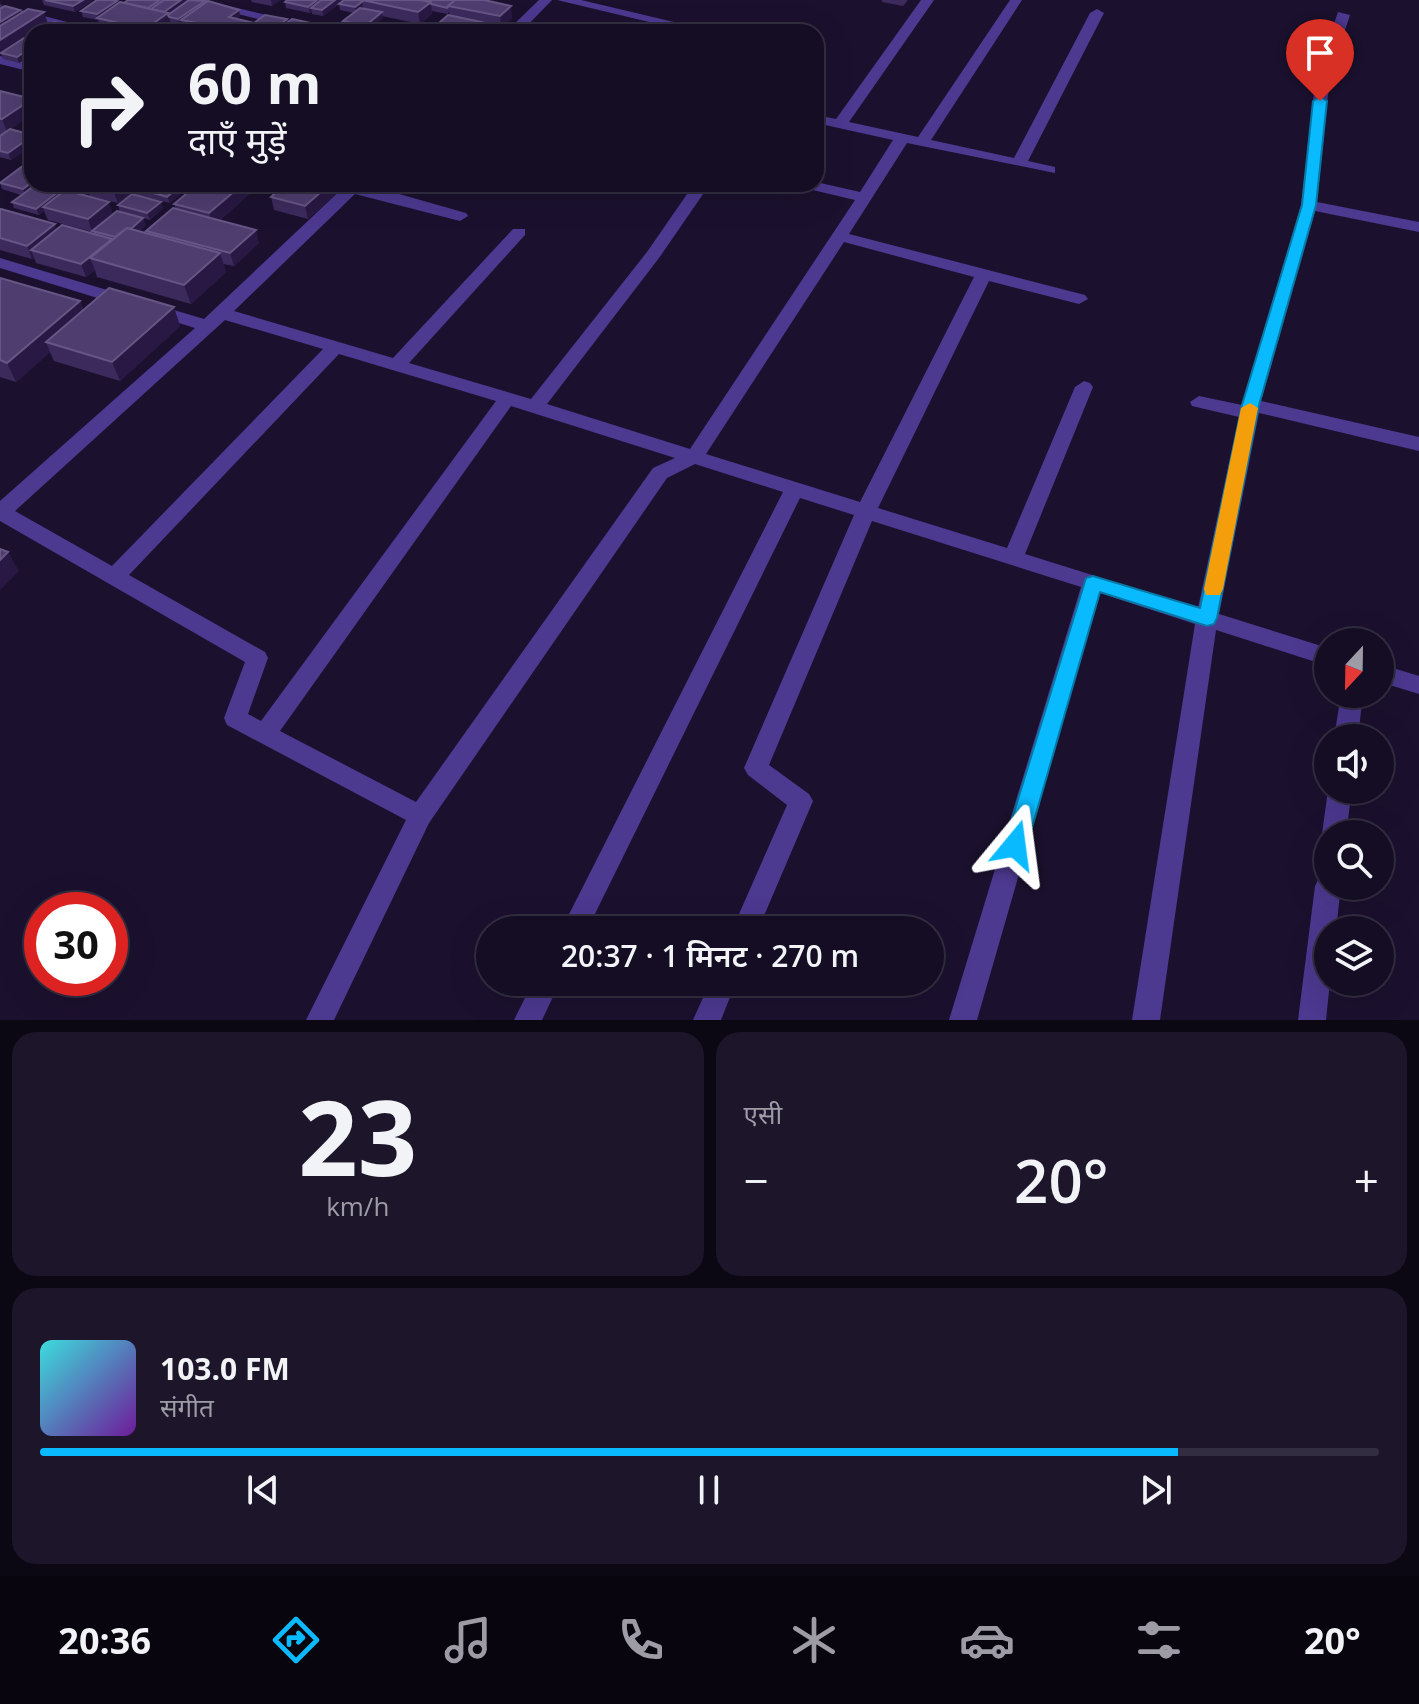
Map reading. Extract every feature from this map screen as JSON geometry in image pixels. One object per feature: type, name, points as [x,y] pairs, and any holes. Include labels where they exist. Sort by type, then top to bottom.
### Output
[{"type":"street","points":[[187,0],[294,24]]},
{"type":"street","points":[[521,24],[546,0]]},
{"type":"street","points":[[563,0],[672,24]]},
{"type":"street","points":[[840,124],[928,0]]},
{"type":"street","points":[[923,141],[1016,0]]},
{"type":"street","points":[[0,9],[59,24]]},
{"type":"street","points":[[1019,163],[1097,13]]},
{"type":"street","points":[[1146,1020],[1207,618],[1250,409],[1309,205],[1323,76],[1343,15]]},
{"type":"street","points":[[0,60],[24,66]]},
{"type":"street","points":[[824,121],[1050,170]]},
{"type":"street","points":[[320,1020],[420,816],[660,473],[694,457],[903,137]]},
{"type":"street","points":[[824,188],[863,197]]},
{"type":"street","points":[[348,192],[214,319],[1,512],[257,658],[235,718],[420,816]]},
{"type":"street","points":[[375,192],[460,216]]},
{"type":"street","points":[[535,407],[653,255],[696,192]]},
{"type":"street","points":[[1309,205],[1419,227]]},
{"type":"street","points":[[397,365],[519,232]]},
{"type":"street","points":[[839,236],[1079,299]]},
{"type":"street","points":[[0,263],[397,365],[1314,652]]},
{"type":"street","points":[[751,916],[801,801],[756,768],[866,511],[984,274]]},
{"type":"street","points":[[114,577],[335,347]]},
{"type":"street","points":[[1013,557],[1084,387]]},
{"type":"street","points":[[265,734],[507,399]]},
{"type":"street","points":[[1199,402],[1250,409],[1419,444]]},
{"type":"street","points":[[581,916],[795,489]]},
{"type":"street","points":[[963,1020],[1093,583]]},
{"type":"street","points":[[1394,677],[1419,685]]},
{"type":"street","points":[[1312,1020],[1326,900]]},
{"type":"street","points":[[528,1020],[540,996]]},
{"type":"street","points":[[707,1020],[717,996]]},
{"type":"building","points":[[45,0],[83,0],[73,6]]},
{"type":"building","points":[[97,0],[117,1],[97,14],[81,11]]},
{"type":"building","points":[[128,0],[160,0],[148,8],[124,3]]},
{"type":"building","points":[[164,0],[181,0],[164,12],[151,9]]},
{"type":"building","points":[[189,0],[205,1],[178,19],[169,17],[168,15]]},
{"type":"building","points":[[317,0],[308,7],[285,2]]},
{"type":"building","points":[[321,0],[335,0],[322,10],[311,8]]},
{"type":"building","points":[[344,0],[363,1],[355,7],[339,4]]},
{"type":"building","points":[[362,0],[420,0],[431,2],[418,12]]},
{"type":"building","points":[[421,0],[455,0],[447,8]]},
{"type":"building","points":[[455,0],[484,0],[511,6],[500,16],[448,6]]},
{"type":"building","points":[[208,1],[239,10],[229,17],[254,23],[265,15],[287,19],[281,24],[197,24],[181,20]]},
{"type":"building","points":[[120,2],[168,13],[152,24],[123,24],[97,18]]},
{"type":"building","points":[[5,6],[20,10],[0,22],[0,9]]},
{"type":"building","points":[[360,8],[382,12],[367,24],[343,21]]},
{"type":"building","points":[[28,9],[44,12],[0,40],[0,26]]},
{"type":"building","points":[[448,15],[486,23],[485,24],[438,24]]},
{"type":"building","points":[[292,19],[315,24],[286,24]]},
{"type":"building","points":[[24,38],[24,52],[17,57],[1,53]]},
{"type":"building","points":[[0,91],[24,97],[24,104],[0,119]]},
{"type":"building","points":[[10,129],[24,133],[24,142],[8,153],[0,151],[0,136]]},
{"type":"building","points":[[24,165],[23,189],[0,183]]},
{"type":"building","points":[[26,192],[58,192],[36,209],[12,202]]},
{"type":"building","points":[[62,192],[109,202],[88,219],[43,207]]},
{"type":"building","points":[[150,192],[173,192],[167,197]]},
{"type":"building","points":[[188,192],[234,192],[209,213],[174,204]]},
{"type":"building","points":[[276,192],[321,192],[305,206],[271,197]]},
{"type":"building","points":[[132,194],[161,202],[147,213],[118,205]]},
{"type":"building","points":[[173,208],[256,230],[230,253],[146,231]]},
{"type":"building","points":[[0,209],[55,224],[27,246],[0,238]]},
{"type":"building","points":[[117,211],[143,218],[115,237],[92,231]]},
{"type":"building","points":[[62,225],[112,239],[81,264],[31,250]]},
{"type":"building","points":[[127,228],[220,253],[184,285],[90,258]]},
{"type":"building","points":[[0,278],[80,301],[7,363],[0,360]]},
{"type":"building","points":[[109,288],[174,307],[112,362],[46,342]]},
{"type":"building","points":[[0,549],[8,552],[0,560]]},
{"type":"slow traffic","points":[[1213,589],[1250,408]]},
{"type":"route","points":[[1015,845],[1093,583],[1207,618],[1251,405],[1309,205],[1320,101]]}]
